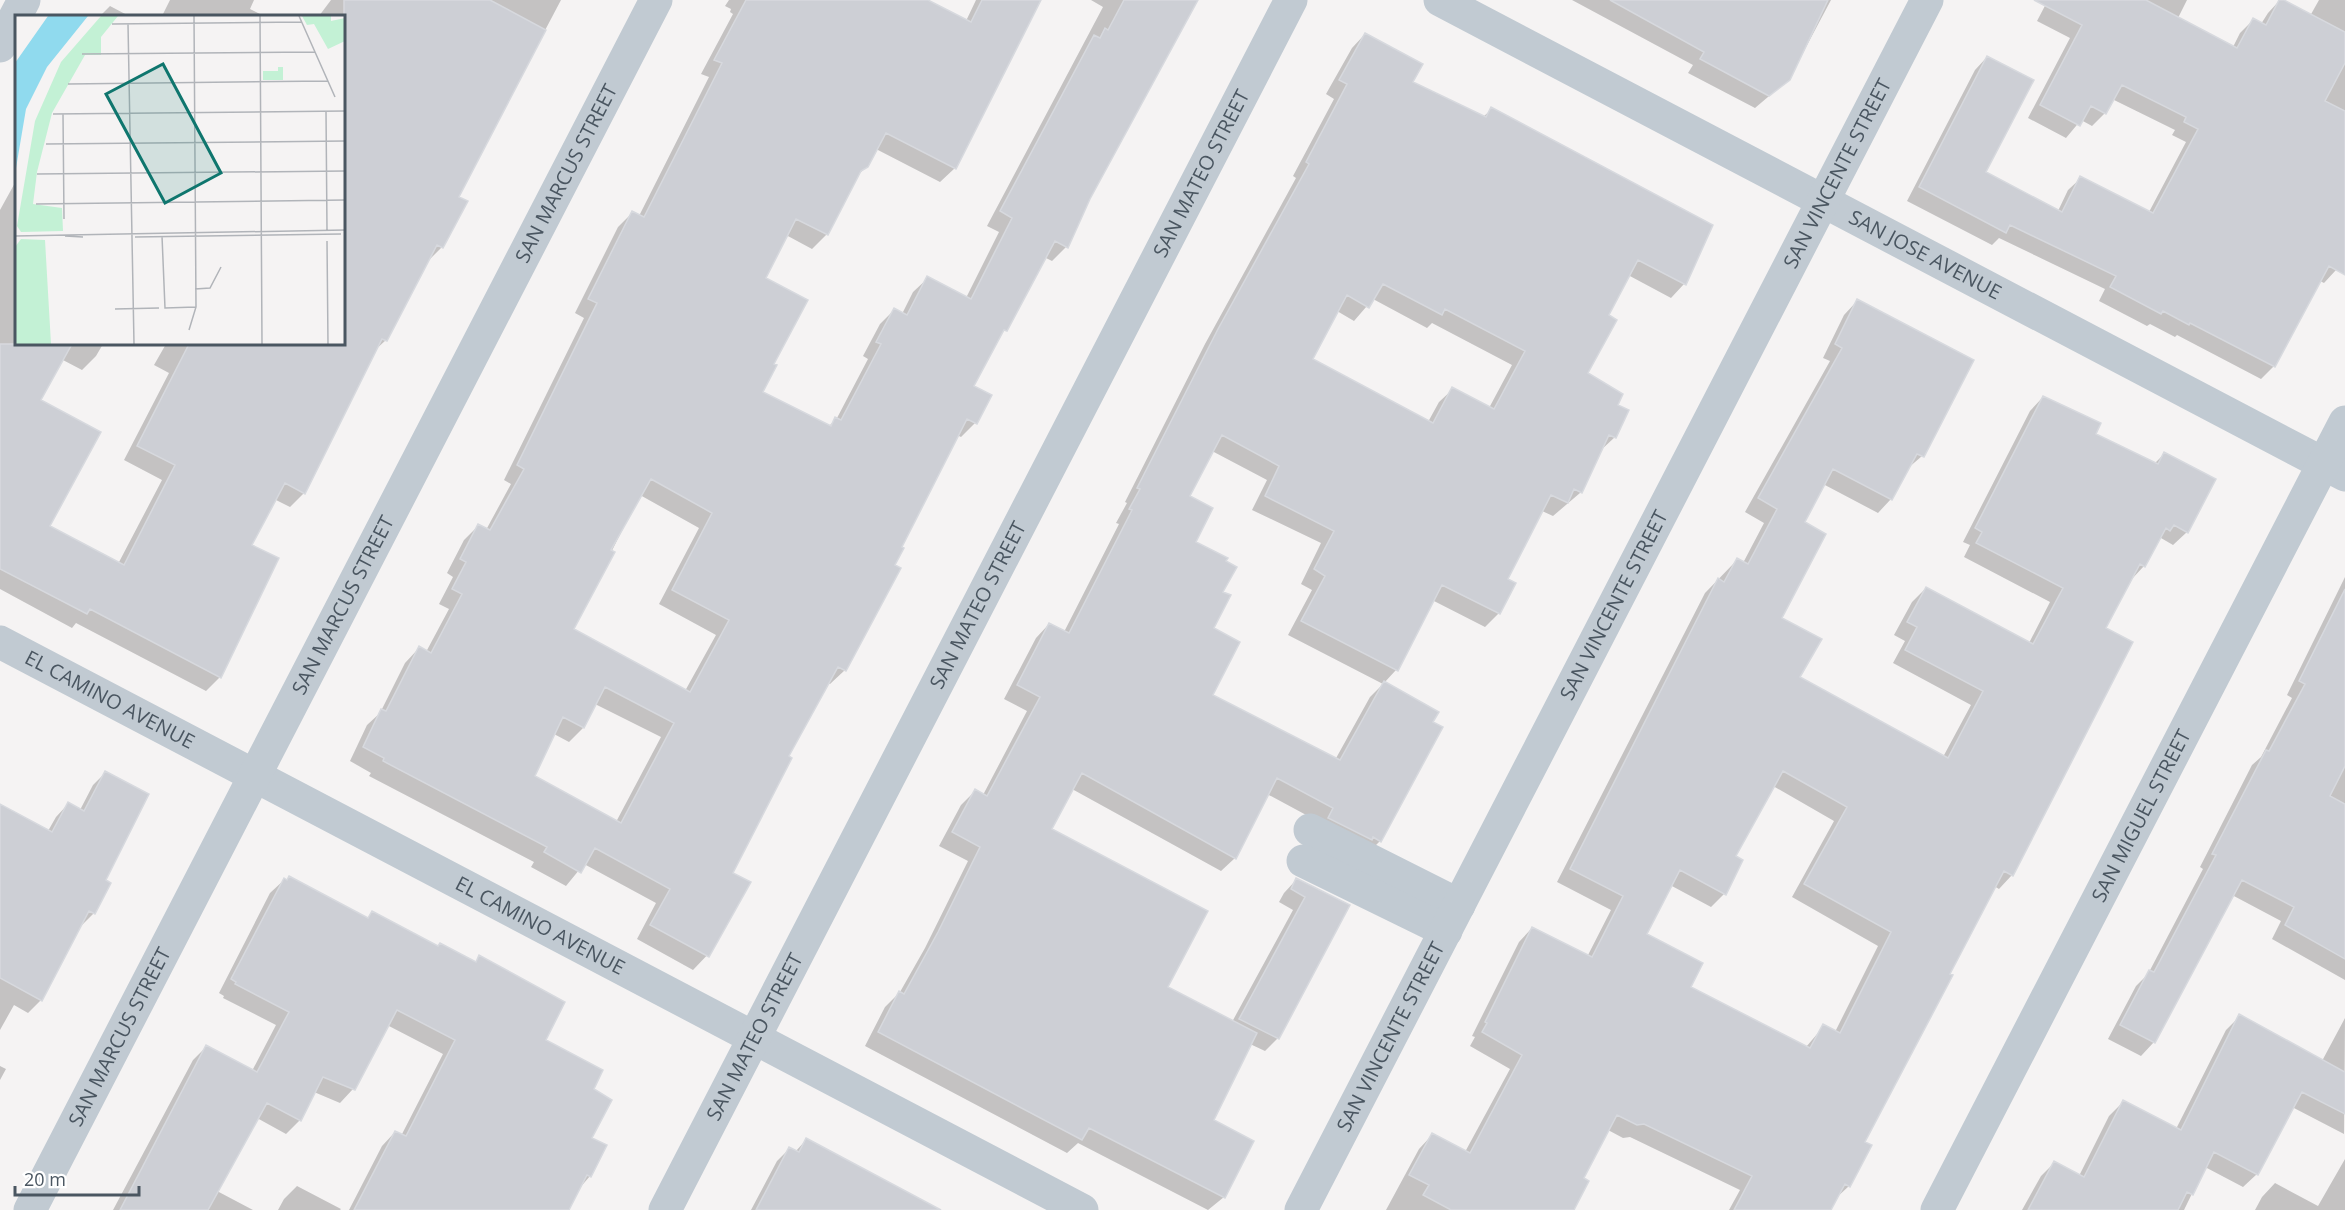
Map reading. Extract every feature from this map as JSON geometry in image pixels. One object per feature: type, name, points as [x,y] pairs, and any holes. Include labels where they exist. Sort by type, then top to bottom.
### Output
[{"type":"street","points":[[16,15],[24,0]]},
{"type":"street","name":"SAN MARCUS STREET","points":[[30,1210],[656,0]]},
{"type":"street","name":"SAN MATEO STREET","points":[[665,1210],[1291,0]]},
{"type":"street","name":"SAN JOSE AVENUE","points":[[1440,0],[2334,470]]},
{"type":"street","name":"SAN VINCENTE STREET","points":[[1301,1210],[1927,0]]},
{"type":"street","points":[[0,46],[15,17]]},
{"type":"street","name":"SAN MIGUEL STREET","points":[[1937,1210],[2334,470],[2345,422]]},
{"type":"street","name":"EL CAMINO AVENUE","points":[[0,642],[1082,1210]]},
{"type":"street","points":[[1307,845],[1452,918]]},
{"type":"building","points":[[344,0],[490,0],[546,30],[459,197],[468,201],[443,248],[437,245],[387,341],[382,339],[305,494],[285,483],[252,545],[279,558],[221,678],[90,609],[87,614],[0,569],[0,344],[71,345],[41,400],[101,432],[50,526],[124,565],[175,465],[137,446],[188,345],[345,345]]},
{"type":"building","points":[[746,0],[928,0],[971,22],[982,0],[1041,0],[956,169],[886,133],[868,167],[861,171],[828,235],[796,219],[766,278],[808,300],[774,364],[777,365],[763,392],[831,426],[835,417],[841,420],[881,344],[876,342],[894,308],[907,315],[927,276],[971,299],[1012,218],[1000,211],[1094,35],[1100,38],[1105,28],[1108,30],[1124,0],[1198,0],[1090,199],[1068,248],[1055,241],[1007,331],[1004,330],[974,386],[992,395],[977,424],[967,419],[902,547],[904,548],[895,565],[901,568],[846,671],[838,667],[789,756],[792,758],[733,873],[751,882],[709,957],[650,925],[670,889],[595,848],[581,873],[544,852],[547,847],[383,761],[384,758],[363,747],[381,709],[386,711],[419,646],[431,653],[462,594],[452,589],[466,562],[460,559],[478,524],[490,530],[524,469],[517,465],[597,303],[588,299],[632,211],[644,217],[722,63],[714,60]],"holes":[[[651,479],[712,513],[672,590],[729,620],[690,692],[574,629],[615,552],[611,550]],[[605,687],[674,723],[621,823],[535,776],[563,717],[584,728]]]},
{"type":"building","points":[[1610,0],[1828,0],[1790,80],[1769,96],[1700,59],[1704,52]]},
{"type":"building","points":[[2034,0],[2146,0],[2237,48],[2253,18],[2266,25],[2279,0],[2284,0],[2345,32],[2345,63],[2325,101],[2345,111],[2345,275],[2329,266],[2275,367],[2190,323],[2189,325],[2163,311],[2161,314],[2110,287],[2116,276],[2010,225],[2006,233],[1919,187],[1987,56],[2034,80],[1986,172],[2062,212],[2080,176],[2153,213],[2198,129],[2184,122],[2186,117],[2122,85],[2106,114],[2091,106],[2080,126],[2040,105],[2082,25]]},
{"type":"building","points":[[1365,33],[1423,64],[1413,82],[1486,117],[1491,107],[1713,225],[1686,285],[1638,260],[1609,315],[1617,320],[1588,373],[1623,394],[1618,405],[1629,410],[1616,438],[1609,435],[1582,493],[1574,489],[1568,503],[1551,495],[1508,579],[1516,583],[1500,614],[1442,585],[1398,671],[1301,621],[1325,576],[1314,569],[1334,531],[1265,496],[1279,466],[1222,435],[1190,496],[1213,508],[1196,542],[1228,558],[1226,561],[1237,567],[1223,592],[1231,595],[1214,628],[1240,642],[1213,695],[1340,760],[1384,681],[1439,712],[1433,722],[1443,727],[1381,842],[1373,837],[1372,840],[1328,818],[1333,808],[1277,778],[1236,859],[1082,773],[1052,829],[1208,911],[1168,987],[1257,1033],[1214,1120],[1254,1141],[1225,1198],[1089,1128],[1082,1140],[878,1032],[899,991],[904,994],[980,847],[952,832],[975,789],[987,796],[1040,697],[1017,685],[1049,623],[1069,633],[1132,510],[1129,509],[1140,489],[1137,488],[1218,329],[1309,164],[1306,162],[1347,84],[1339,80]],"holes":[[[1383,284],[1442,315],[1445,309],[1525,351],[1494,409],[1452,387],[1433,423],[1313,359],[1347,295],[1369,308]]]},
{"type":"building","points":[[1857,299],[1974,360],[1924,457],[1917,454],[1892,500],[1833,469],[1805,522],[1826,534],[1782,618],[1822,639],[1800,677],[1948,758],[1983,691],[1905,650],[1917,627],[1907,622],[1926,587],[2033,644],[2063,588],[1976,543],[1982,532],[1975,528],[2043,396],[2101,423],[2096,434],[2158,464],[2164,452],[2216,479],[2188,533],[2174,525],[2170,531],[2166,528],[2145,567],[2140,564],[2106,628],[2133,642],[2013,876],[2004,871],[1950,974],[1953,975],[1865,1142],[1872,1145],[1850,1187],[1845,1184],[1831,1210],[1734,1210],[1752,1176],[1644,1124],[1637,1125],[1617,1115],[1584,1178],[1589,1181],[1574,1210],[1451,1210],[1423,1195],[1429,1185],[1409,1175],[1432,1133],[1470,1153],[1522,1055],[1482,1032],[1532,927],[1592,957],[1623,896],[1570,869],[1718,578],[1724,582],[1737,558],[1748,564],[1777,509],[1758,498],[1842,348],[1835,344]],"holes":[[[1783,771],[1847,807],[1804,884],[1891,932],[1840,1033],[1823,1024],[1810,1048],[1691,987],[1703,963],[1647,934],[1680,870],[1726,895],[1743,860],[1736,856]]]},
{"type":"building","points":[[2345,589],[2345,766],[2330,796],[2345,804],[2345,959],[2285,925],[2294,907],[2242,880],[2155,1043],[2120,1025],[2149,970],[2154,972],[2216,855],[2212,854],[2266,750],[2269,751],[2305,684],[2299,681]]},
{"type":"building","points":[[105,771],[149,794],[106,880],[111,883],[95,914],[89,911],[42,1001],[0,978],[0,804],[52,832],[68,802],[84,811]]},
{"type":"building","points":[[289,876],[368,918],[372,911],[438,946],[440,943],[476,962],[479,955],[565,1002],[546,1040],[603,1070],[594,1089],[612,1100],[592,1138],[607,1145],[591,1177],[587,1175],[569,1210],[354,1210],[395,1131],[406,1136],[455,1040],[397,1010],[355,1090],[323,1077],[301,1121],[267,1103],[208,1210],[120,1210],[206,1045],[257,1072],[289,1012],[235,984],[236,982],[231,979],[284,878],[287,880]]},
{"type":"building","points":[[1296,878],[1350,905],[1279,1039],[1239,1019],[1305,897],[1291,889]]},
{"type":"building","points":[[2239,1014],[2345,1072],[2345,1114],[2302,1092],[2258,1175],[2214,1152],[2193,1195],[2187,1192],[2178,1210],[2028,1210],[2054,1161],[2084,1177],[2123,1100],[2181,1130]]},
{"type":"building","points":[[806,1138],[941,1210],[756,1210],[789,1147],[799,1152]]}]
